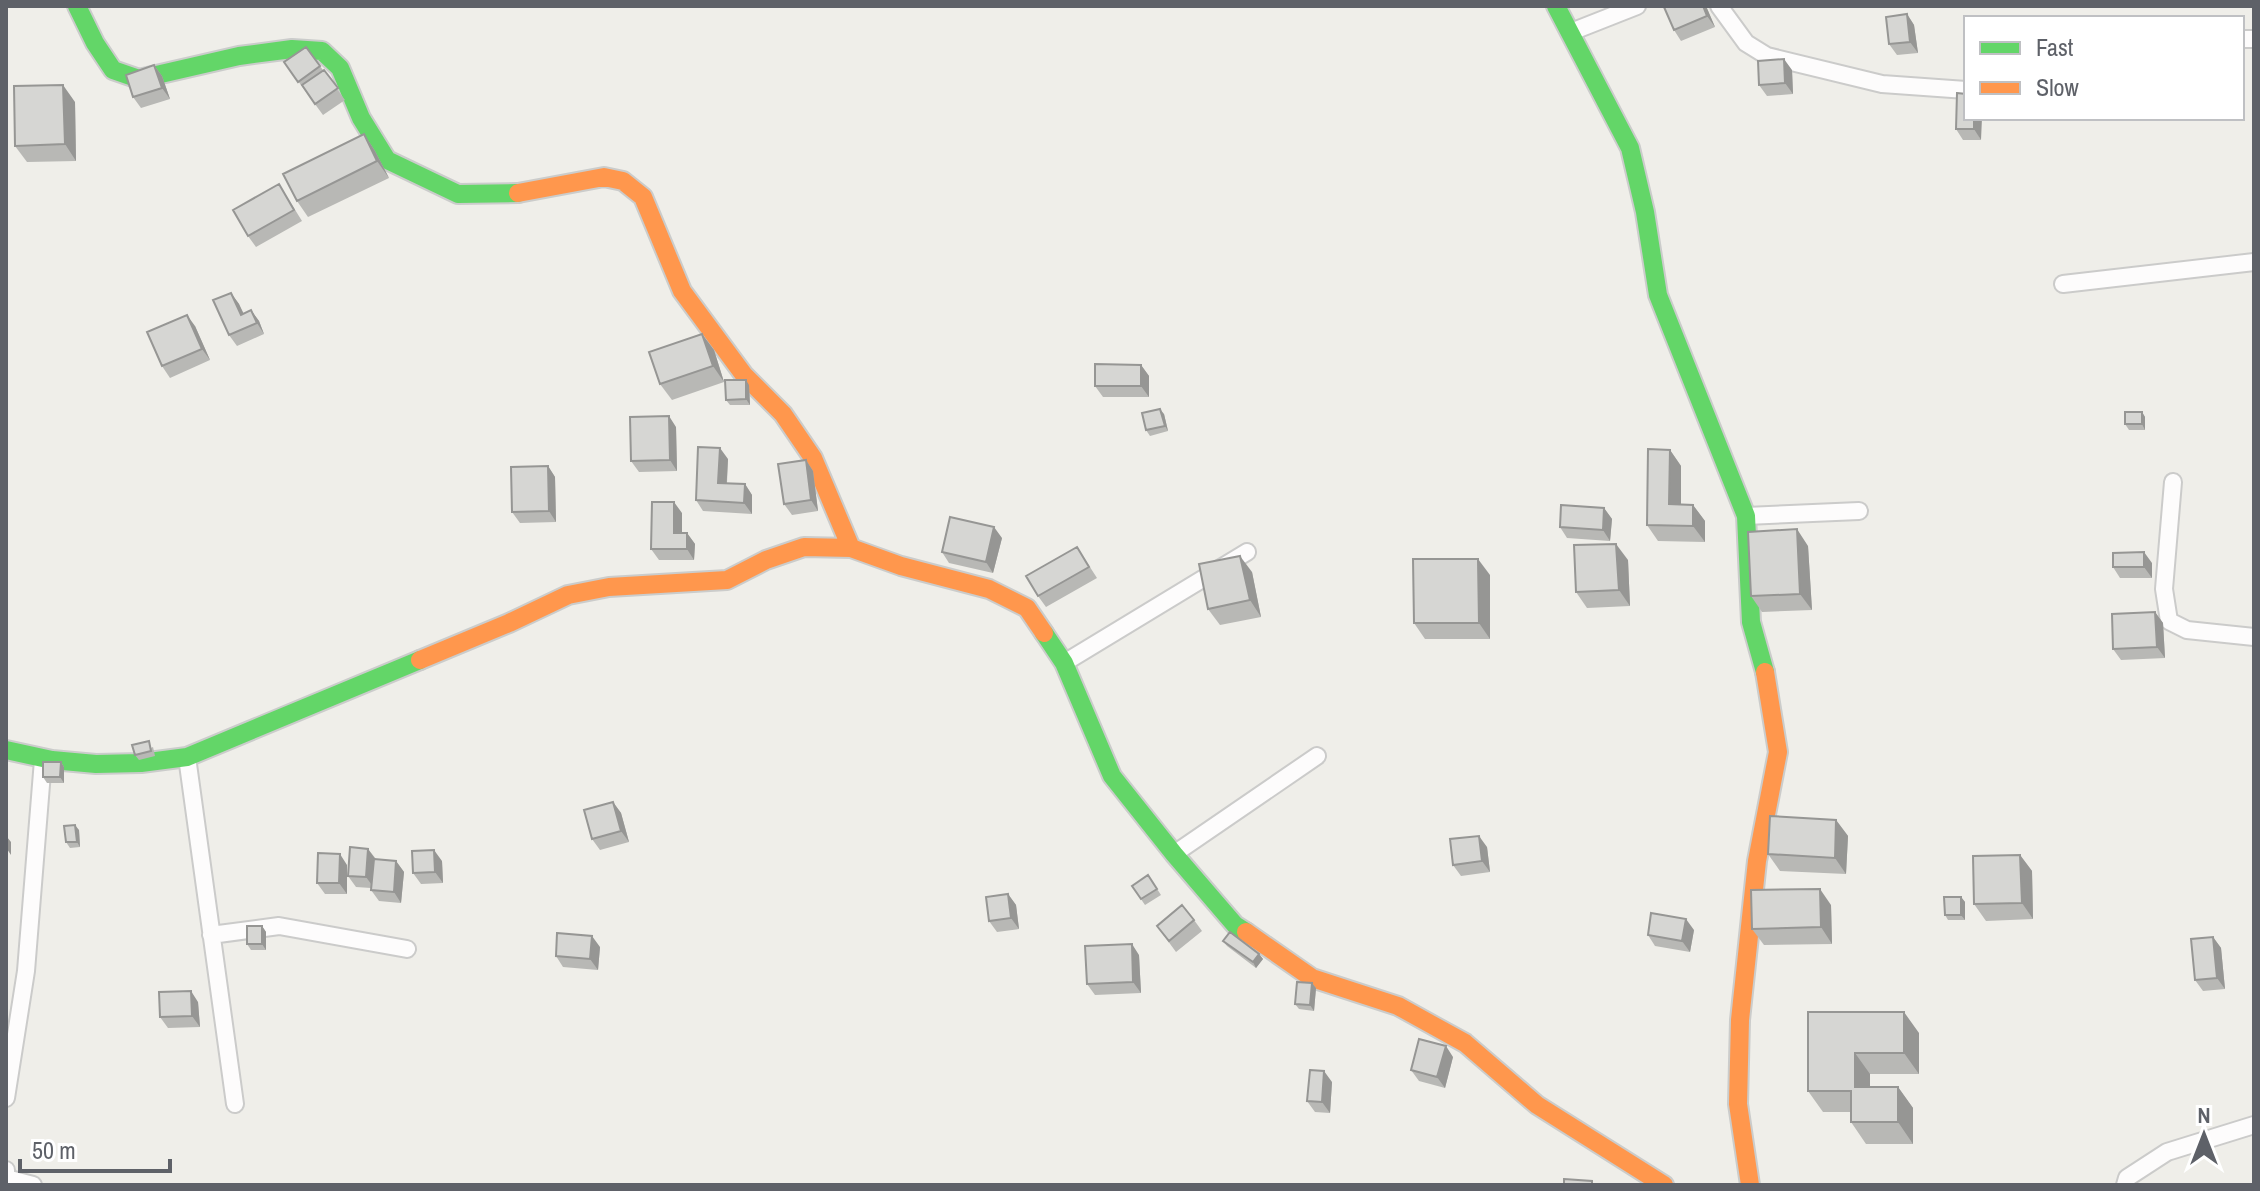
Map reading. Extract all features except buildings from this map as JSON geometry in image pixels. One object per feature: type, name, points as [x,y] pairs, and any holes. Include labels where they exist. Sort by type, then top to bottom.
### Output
[{"type":"street","points":[[77,6],[95,43],[113,70],[139,79],[239,56],[292,49],[322,51],[340,68],[361,118],[387,160],[458,194],[510,195],[604,177],[623,181],[643,197],[682,291],[744,375],[783,414],[813,458],[851,548]]},
{"type":"street","points":[[1556,6],[1630,148],[1645,212],[1658,295],[1746,516],[1751,622],[1768,681],[1778,752],[1757,861],[1740,1020],[1738,1104],[1750,1185]]},
{"type":"street","points":[[1571,32],[1637,6]]},
{"type":"street","points":[[1719,6],[1746,43],[1767,56],[1882,84],[1964,90]]},
{"type":"street","points":[[2063,284],[2254,262]]},
{"type":"street","points":[[2173,482],[2164,589],[2169,621],[2187,630],[2254,637]]},
{"type":"street","points":[[1746,516],[1859,511]]},
{"type":"street","points":[[6,750],[43,760],[86,764],[149,763],[187,757],[495,630],[568,595],[609,587],[727,580],[766,560],[804,547],[851,548],[901,566],[989,589],[1027,608],[1064,663],[1112,776],[1235,925],[1312,978],[1398,1006],[1465,1043],[1537,1105],[1664,1185]]},
{"type":"street","points":[[1064,663],[1247,552]]},
{"type":"street","points":[[1174,854],[1317,756]]},
{"type":"street","points":[[187,757],[235,1104]]},
{"type":"street","points":[[6,1098],[26,971],[43,760]]},
{"type":"street","points":[[211,935],[279,926],[407,949]]},
{"type":"street","points":[[2125,1185],[2127,1178],[2167,1152],[2254,1125]]},
{"type":"street","points":[[6,1170],[6,1178],[33,1185]]},
{"type":"traffic: fast","points":[[77,6],[95,43],[113,70],[139,79],[239,56],[292,49],[322,51],[340,68],[361,118],[387,160],[458,194],[518,193]]},
{"type":"traffic: fast","points":[[1556,6],[1630,148],[1645,212],[1658,295],[1746,516],[1751,622],[1765,672]]},
{"type":"traffic: fast","points":[[1044,633],[1064,663],[1112,776],[1174,854],[1235,925],[1246,932]]},
{"type":"traffic: fast","points":[[6,750],[52,760],[96,764],[141,763],[187,757],[420,660]]},
{"type":"traffic: slow","points":[[518,193],[604,177],[623,181],[643,197],[682,291],[744,375],[783,414],[813,458],[851,548]]},
{"type":"traffic: slow","points":[[420,660],[568,595],[609,587],[727,580],[766,560],[804,547],[851,548],[901,566],[989,589],[1027,608],[1044,633]]},
{"type":"traffic: slow","points":[[1750,1185],[1738,1104],[1740,1020],[1757,861],[1778,752],[1765,672]]},
{"type":"traffic: slow","points":[[1246,932],[1312,978],[1398,1006],[1465,1043],[1537,1105],[1664,1185]]}]
